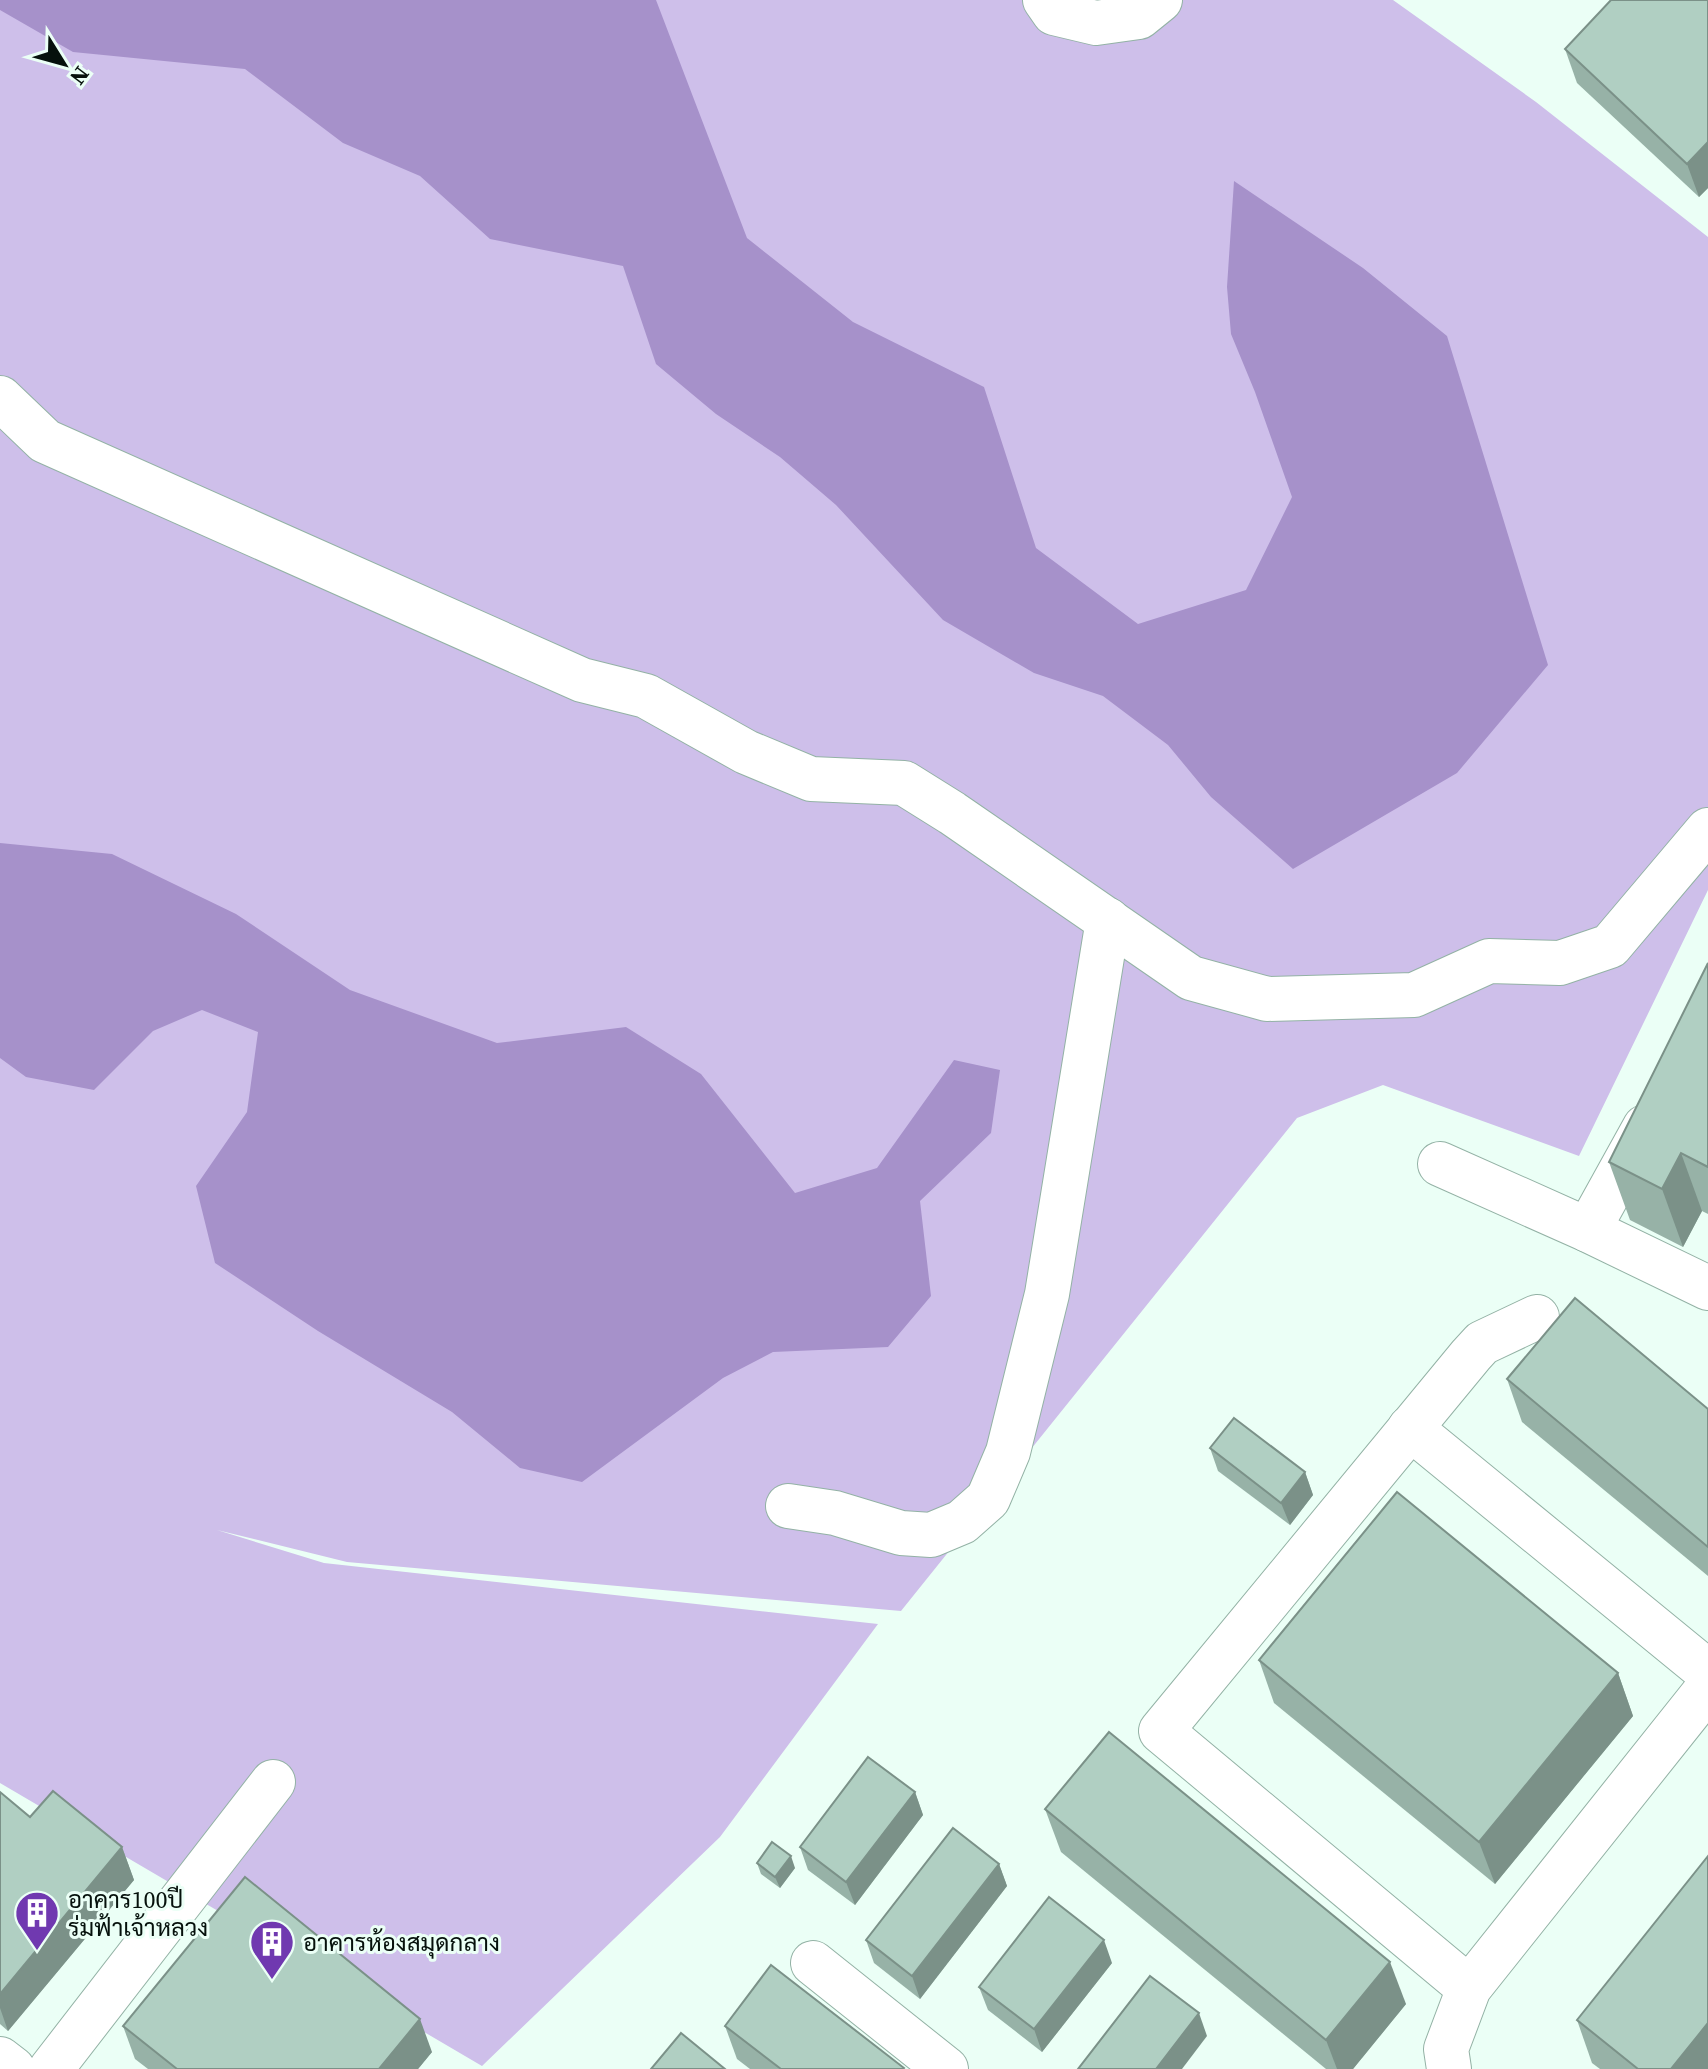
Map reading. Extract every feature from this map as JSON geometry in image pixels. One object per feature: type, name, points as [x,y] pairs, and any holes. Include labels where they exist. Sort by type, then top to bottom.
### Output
[{"type":"street","points":[[1045,0],[1054,13],[1096,23],[1139,17],[1160,0]]},
{"type":"street","points":[[0,398],[45,441],[582,680],[646,696],[746,752],[811,779],[904,783],[1191,978],[1267,999],[1414,995],[1489,961],[1560,963],[1610,946],[1708,830]]},
{"type":"street","points":[[788,1506],[835,1513],[901,1533],[931,1535],[962,1522],[988,1499],[1008,1452],[1047,1294],[1108,920]]},
{"type":"street","points":[[1588,1230],[1663,1094]]},
{"type":"street","points":[[1440,1164],[1708,1288]]},
{"type":"street","points":[[1469,1988],[1161,1731],[1482,1343],[1537,1317]]},
{"type":"street","points":[[1410,1428],[1708,1672]]},
{"type":"street","points":[[1449,2069],[1446,2049],[1469,1988],[1708,1688]]},
{"type":"street","points":[[51,2069],[273,1782]]},
{"type":"street","points":[[813,1963],[946,2069]]},
{"type":"street","points":[[0,2059],[13,2069]]},
{"type":"shaded area","points":[[0,0],[1393,0],[1536,102],[1708,237],[1708,890],[1579,1156],[1383,1085],[1297,1118],[901,1611],[347,1562],[217,1530],[324,1563],[878,1624],[720,1837],[482,2066],[0,1783]]},
{"type":"shaded area","points":[[0,0],[656,0],[747,238],[853,322],[984,387],[1036,548],[1138,624],[1246,590],[1292,497],[1231,334],[1227,287],[1234,181],[1363,268],[1447,336],[1548,665],[1457,773],[1293,869],[1211,797],[1168,745],[1103,696],[1034,673],[943,620],[836,505],[780,457],[716,414],[656,364],[623,266],[490,239],[420,176],[343,143],[245,69],[73,52],[0,10]]},
{"type":"shaded area","points":[[0,843],[112,854],[236,914],[350,990],[497,1043],[626,1027],[701,1074],[795,1193],[877,1168],[954,1060],[1000,1070],[991,1133],[920,1201],[931,1296],[888,1347],[773,1352],[723,1378],[582,1482],[520,1468],[452,1412],[318,1331],[215,1263],[196,1186],[247,1112],[258,1032],[202,1010],[153,1031],[94,1090],[26,1077],[0,1058]]},
{"type":"building","points":[[1611,0],[1708,0],[1708,142],[1687,164],[1565,49]]},
{"type":"building","points":[[1708,963],[1708,1167],[1681,1153],[1662,1189],[1609,1162]]},
{"type":"building","points":[[1575,1298],[1708,1409],[1708,1547],[1507,1379]]},
{"type":"building","points":[[1234,1418],[1305,1472],[1281,1503],[1210,1448]]},
{"type":"building","points":[[1397,1492],[1618,1673],[1479,1842],[1259,1660]]},
{"type":"building","points":[[1109,1732],[1390,1962],[1326,2040],[1045,1809]]},
{"type":"building","points":[[868,1757],[915,1792],[846,1882],[800,1847]]},
{"type":"building","name":"อาคาร100ปี ร่มฟ้าเจ้าหลวง","points":[[53,1791],[122,1847],[0,1994],[0,1792],[30,1817]]},
{"type":"building","points":[[953,1828],[999,1864],[912,1976],[866,1940]]},
{"type":"building","points":[[772,1842],[791,1856],[775,1877],[757,1863]]},
{"type":"building","points":[[1708,1856],[1708,2023],[1671,2069],[1638,2069],[1577,2020]]},
{"type":"building","name":"อาคารห้องสมุดกลาง","points":[[245,1877],[420,2019],[379,2069],[177,2069],[123,2026]]},
{"type":"building","points":[[1049,1897],[1104,1940],[1034,2029],[979,1987]]},
{"type":"building","points":[[771,1965],[904,2068],[781,2069],[725,2026]]},
{"type":"building","points":[[1150,1976],[1199,2013],[1156,2069],[1078,2069]]},
{"type":"building","points":[[681,2033],[725,2069],[651,2069]]},
{"type":"place","name":"อาคาร100ปี ร่มฟ้าเจ้าหลวง","points":[[37,1952]]},
{"type":"place","name":"อาคารห้องสมุดกลาง","points":[[272,1981]]}]
